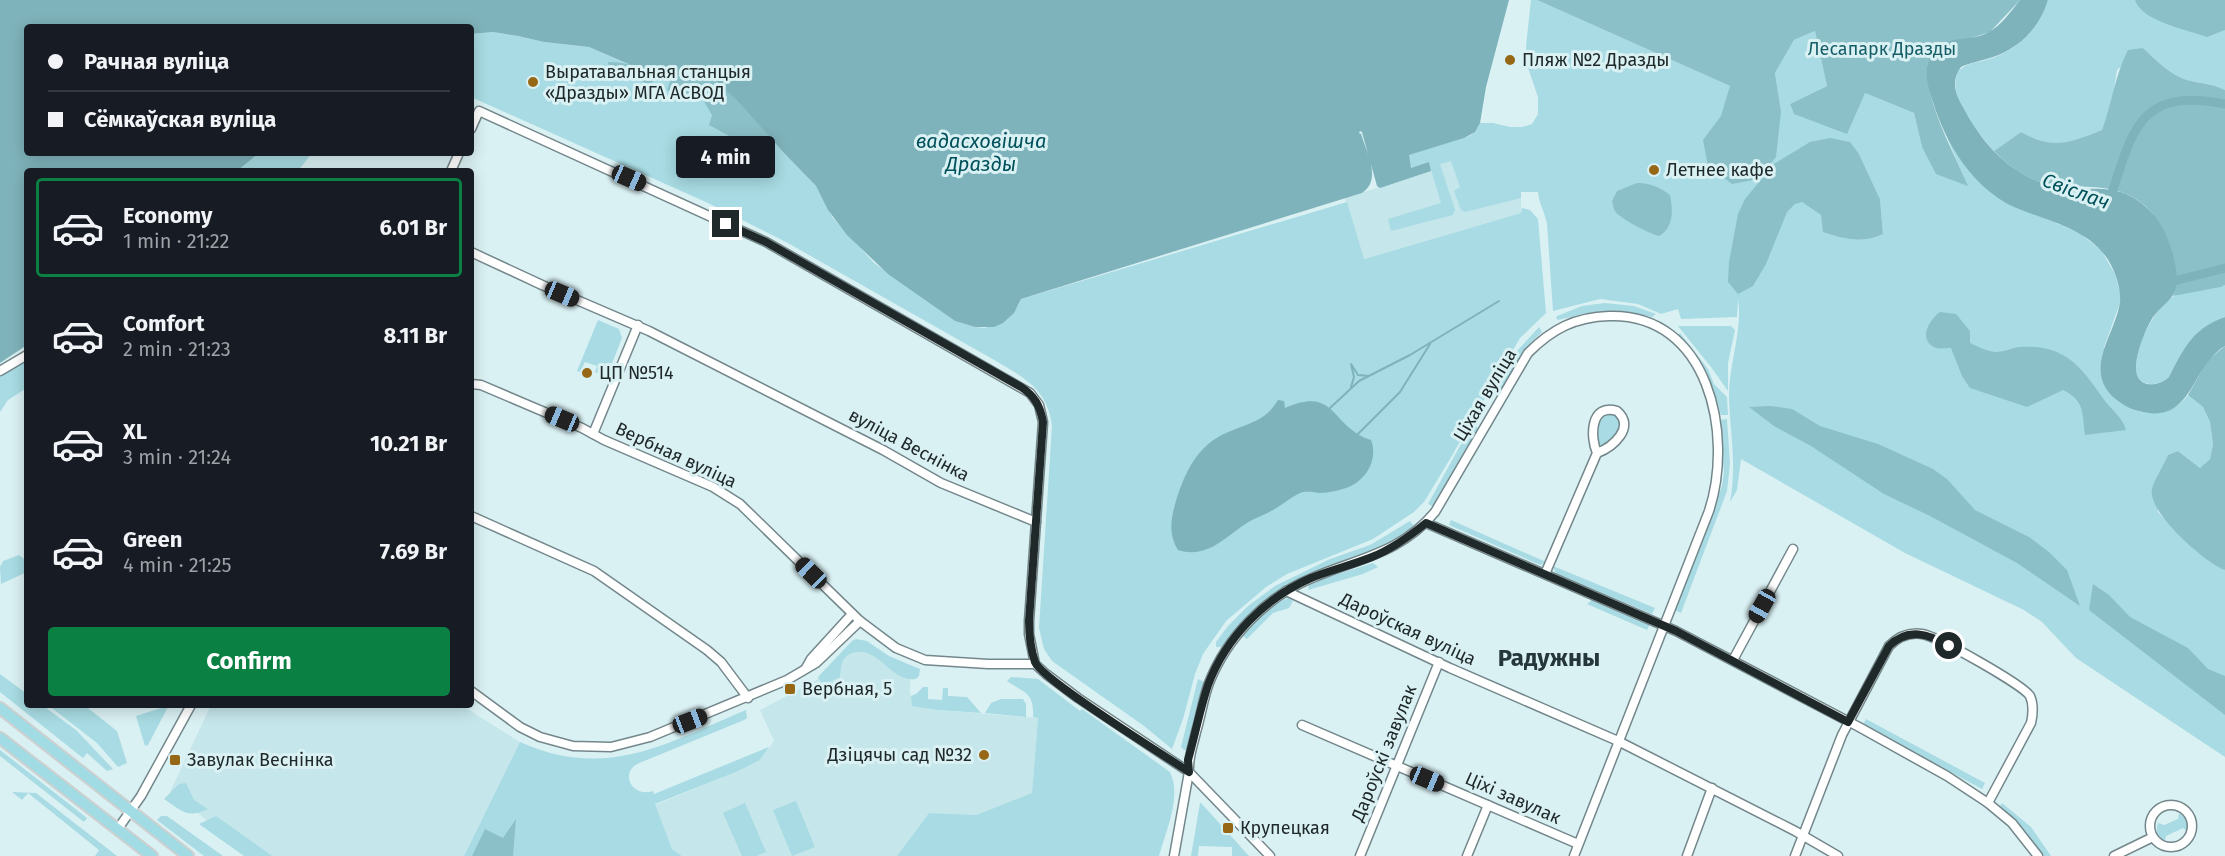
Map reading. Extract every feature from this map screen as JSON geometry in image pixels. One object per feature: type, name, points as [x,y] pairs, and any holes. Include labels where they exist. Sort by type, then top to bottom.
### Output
[{"type":"main road","points":[[0,708],[188,856]]},
{"type":"main road","points":[[0,738],[152,856]]},
{"type":"street","points":[[474,122],[479,111],[766,242],[1030,393],[1039,405],[1043,422],[1029,627],[1035,664],[1078,698],[1189,772],[1270,856]]},
{"type":"street","name":"вуліца Веснінка","points":[[474,253],[638,325],[873,445],[941,483],[1036,522]]},
{"type":"street","name":"Ціхая вуліца","points":[[1174,856],[1189,772],[1188,760],[1204,697],[1224,651],[1253,618],[1286,591],[1312,578],[1376,556],[1401,542],[1426,523],[1440,504],[1528,353],[1548,334],[1575,321],[1598,316],[1629,317],[1655,326],[1674,336],[1698,366],[1713,406],[1717,441],[1717,479],[1714,494],[1664,626],[1574,856]]},
{"type":"street","points":[[593,434],[638,325]]},
{"type":"street","points":[[0,371],[24,357]]},
{"type":"street","name":"Вербная вуліца","points":[[474,384],[481,385],[713,487],[740,504],[852,614],[896,648],[925,660],[1035,664]]},
{"type":"street","points":[[1545,574],[1597,453],[1592,434],[1597,415],[1604,411],[1617,411],[1623,419],[1622,434],[1612,446],[1597,453]]},
{"type":"street","points":[[474,517],[577,563],[610,581],[707,650],[725,667],[748,698]]},
{"type":"street","points":[[1426,523],[1664,626],[1848,722],[1947,776],[1988,803],[2012,823],[2038,856]]},
{"type":"street","points":[[1733,660],[1793,549]]},
{"type":"street","name":"Дароўская вуліца","points":[[1286,591],[1618,741],[1712,788],[1838,856]]},
{"type":"street","points":[[806,668],[811,659],[852,614]]},
{"type":"street","points":[[474,693],[520,727],[540,737],[573,746],[611,747],[650,737],[787,680],[816,663],[860,621]]},
{"type":"street","points":[[1795,856],[1848,722],[1889,646],[1896,639],[1905,636],[1920,634],[1937,639],[2012,681],[2030,697],[2033,713],[2025,737],[1988,803]]},
{"type":"street","name":"Дароўскі завулак","points":[[1360,856],[1439,662]]},
{"type":"street","points":[[117,830],[145,789],[189,708]]},
{"type":"street","name":"Ціхі завулак","points":[[1302,725],[1578,844]]},
{"type":"street","points":[[1687,856],[1712,788]]},
{"type":"street","points":[[1467,856],[1488,805]]},
{"type":"street","points":[[2168,805],[2181,807],[2190,817],[2190,833],[2178,846],[2164,845],[2153,837],[2150,824],[2152,817],[2161,807],[2168,805]]},
{"type":"street","points":[[2114,856],[2153,837]]},
{"type":"shaded area","points":[[1531,0],[1537,0],[1730,86],[1729,91],[1781,111],[1775,73],[1794,40],[1815,31],[1827,86],[1790,104],[1794,114],[1865,93],[1914,113],[1922,147],[1967,185],[1943,128],[1955,150],[2013,206],[2078,232],[2101,250],[2115,274],[2120,293],[2120,303],[2104,347],[2139,411],[2154,413],[2166,411],[2178,405],[2188,395],[2203,407],[2210,422],[2213,444],[2210,459],[2200,468],[2178,451],[2168,455],[2163,469],[2158,512],[2195,550],[2225,570],[2225,757],[2076,658],[2042,622],[2024,610],[1905,553],[1741,459],[1737,490],[1730,502],[1733,462],[1729,396],[1739,322],[1738,299],[1737,317],[1681,319],[1678,309],[1661,314],[1638,304],[1600,299],[1553,311],[1547,224],[1538,192],[1521,192],[1521,198],[1465,212],[1461,210],[1454,191],[1460,187],[1451,161],[1440,164],[1455,210],[1453,215],[1391,231],[1388,219],[1441,203],[1429,163],[1411,168],[1408,155],[1470,136],[1480,123],[1510,127],[1532,124],[1538,114],[1538,97],[1527,65],[1526,46]],"holes":[[[1859,154],[1880,199],[1883,234],[1861,240],[1824,232],[1821,215],[1810,207]]]},
{"type":"shaded area","points":[[2048,0],[2225,0],[2225,90],[2181,78],[2143,48],[2117,70],[2112,103],[2102,130],[2062,143],[2043,141],[2021,132],[1994,151],[1973,125],[1961,105],[1957,95],[1957,73],[1967,65],[2007,51],[2025,38],[2039,20]]},
{"type":"shaded area","points":[[493,32],[544,42],[589,47],[639,69],[698,77],[753,117],[816,186],[833,218],[874,263],[955,321],[975,327],[985,328],[1018,306],[1021,299],[1347,202],[1364,259],[1521,213],[1522,208],[1530,210],[1538,219],[1546,313],[1520,338],[1424,502],[1414,512],[1373,539],[1287,574],[1266,587],[1226,621],[1203,654],[1172,749],[1144,726],[1052,661],[1044,649],[1039,628],[1052,426],[1046,403],[1033,386],[996,361],[786,242],[708,203],[474,98],[474,34]]},
{"type":"shaded area","points":[[1480,123],[1503,138],[1521,192],[1521,213],[1363,259],[1345,198],[1380,187],[1361,132],[1367,139],[1478,128]]},
{"type":"shaded area","points":[[255,156],[310,156],[300,168],[241,168]]},
{"type":"shaded area","points":[[2225,285],[2225,317],[2205,327],[2197,334],[2164,381],[2148,384],[2139,379],[2136,367],[2142,339],[2164,304],[2182,293]]},
{"type":"shaded area","points":[[1605,303],[1634,306],[1656,314],[1652,317],[1604,311],[1558,320],[1556,318],[1582,306]]},
{"type":"shaded area","points":[[598,320],[619,329],[622,338],[607,376],[595,372],[597,366],[585,362],[580,372],[577,371]]},
{"type":"shaded area","points":[[1678,326],[1731,326],[1735,330],[1728,363],[1728,391],[1711,367]]},
{"type":"shaded area","points":[[1539,327],[1542,332],[1523,351],[1498,397],[1492,392],[1517,351]]},
{"type":"shaded area","points":[[1680,333],[1708,369],[1714,384],[1727,397],[1728,415],[1721,415],[1706,372],[1695,354],[1678,335]]},
{"type":"shaded area","points":[[24,360],[24,390],[8,400],[0,412],[0,373]]},
{"type":"shaded area","points":[[1606,413],[1615,414],[1620,425],[1613,439],[1600,447],[1596,438],[1596,429],[1599,420]]},
{"type":"shaded area","points":[[1727,419],[1730,464],[1727,491],[1681,613],[1674,610],[1722,486],[1724,472],[1719,420]]},
{"type":"shaded area","points":[[1472,424],[1480,429],[1434,507],[1428,504]]},
{"type":"shaded area","points":[[1451,520],[1546,562],[1540,565],[1449,525]]},
{"type":"shaded area","points":[[1410,521],[1415,527],[1385,547],[1293,582],[1266,600],[1251,613],[1221,647],[1216,647],[1216,642],[1228,626],[1248,606],[1275,586],[1330,559],[1370,545]]},
{"type":"shaded area","points":[[19,555],[24,559],[24,573],[1,584],[0,567],[3,561]]},
{"type":"shaded area","points":[[1373,563],[1378,567],[1363,574],[1308,590],[1309,585],[1316,581]]},
{"type":"shaded area","points":[[1553,566],[1655,608],[1652,614],[1556,574]]},
{"type":"shaded area","points":[[1288,598],[1293,601],[1289,608],[1273,613],[1247,639],[1243,636],[1269,609]]},
{"type":"shaded area","points":[[1593,599],[1650,624],[1647,630],[1587,604]]},
{"type":"shaded area","points":[[856,639],[867,641],[889,656],[920,669],[919,676],[916,679],[907,679],[877,658],[861,652],[852,653],[846,657],[842,663],[840,677],[823,685],[818,677]]},
{"type":"shaded area","points":[[871,648],[911,669],[910,692],[913,706],[1038,718],[1032,793],[976,815],[929,813],[897,856],[682,856],[672,849],[655,805],[760,760],[774,741],[760,710],[815,681],[848,651]]},
{"type":"shaded area","points":[[0,674],[24,692],[24,708],[46,708],[76,730],[113,769],[107,771],[87,753],[83,758],[0,692]]},
{"type":"shaded area","points":[[1011,677],[1038,679],[1080,711],[1082,709],[1170,772],[1174,803],[1159,856],[897,856],[929,813],[976,815],[1032,793],[1038,718],[1033,717],[1032,703],[1027,694],[1007,681]]},
{"type":"shaded area","points":[[1198,679],[1204,682],[1188,750],[1184,750],[1181,747]]},
{"type":"shaded area","points":[[923,687],[928,687],[928,699],[942,700],[943,688],[948,688],[948,696],[967,697],[981,713],[912,706],[911,696]]},
{"type":"shaded area","points":[[1001,699],[1023,699],[1026,704],[1026,717],[985,713],[991,703]]},
{"type":"shaded area","points":[[52,708],[88,708],[117,731],[127,763],[118,767],[97,743]]},
{"type":"shaded area","points":[[167,708],[148,745],[145,746],[136,716]]},
{"type":"shaded area","points":[[210,708],[466,708],[520,742],[464,856],[254,856],[170,792]]},
{"type":"shaded area","points":[[746,710],[747,718],[744,720],[637,764],[629,774],[631,784],[635,788],[646,792],[653,791],[654,794],[769,747],[760,760],[736,772],[655,804],[672,849],[682,856],[464,856],[520,742],[551,753],[581,758],[609,758],[663,745]]},
{"type":"shaded area","points":[[1866,719],[1985,783],[1982,789],[1863,725]]},
{"type":"shaded area","points":[[0,750],[87,818],[84,822],[0,756]]},
{"type":"shaded area","points":[[186,783],[194,800],[208,809],[195,813],[185,812],[164,799],[179,784]]},
{"type":"shaded area","points":[[12,792],[36,793],[117,856],[95,856],[99,850],[28,793],[22,800]]},
{"type":"shaded area","points":[[796,801],[815,847],[792,856],[773,810]]},
{"type":"shaded area","points":[[745,803],[766,852],[756,856],[742,856],[723,813]]},
{"type":"shaded area","points":[[1200,803],[1249,856],[1232,856],[1232,847],[1199,846],[1198,856],[1191,856]]},
{"type":"shaded area","points":[[2002,803],[2031,827],[2051,856],[2044,856],[2022,827],[2000,806]]},
{"type":"shaded area","points":[[2179,813],[2187,820],[2187,831],[2183,828],[2166,836],[2165,841],[2158,834],[2158,823],[2164,825],[2178,819]]},
{"type":"shaded area","points":[[161,816],[167,816],[223,856],[204,856],[157,820]]},
{"type":"shaded area","points":[[216,816],[272,856],[244,856],[199,824]]},
{"type":"green space","name":"Лесапарк Дразды","points":[[1537,0],[2020,0],[1990,32],[1971,38],[1928,61],[1927,75],[1934,107],[1968,186],[1936,174],[1922,147],[1914,113],[1865,93],[1847,134],[1794,114],[1790,104],[1827,86],[1815,31],[1794,40],[1775,73],[1781,111],[1776,157],[1758,179],[1732,184],[1708,166],[1703,140],[1721,116],[1730,86]]},
{"type":"green space","points":[[2135,0],[2225,0],[2225,30],[2207,37],[2177,28],[2146,14]]},
{"type":"green space","points":[[2143,48],[2181,78],[2225,90],[2225,285],[2221,287],[2173,296],[2176,271],[2170,246],[2162,227],[2142,203],[2114,190],[2058,186],[2040,182],[2015,169],[1994,151],[2021,132],[2032,138],[2061,143],[2102,130],[2128,50]]},
{"type":"green space","points":[[608,62],[634,66],[645,71],[655,80],[649,84],[609,69]]},
{"type":"green space","points":[[672,76],[700,77],[718,83],[736,97],[773,141],[755,150],[709,125],[712,115],[697,90],[694,98],[689,93],[683,98],[681,91],[675,93],[667,90]]},
{"type":"green space","points":[[1830,138],[1850,142],[1859,154],[1880,199],[1883,234],[1861,240],[1838,237],[1823,232],[1821,215],[1802,202],[1795,204],[1787,212],[1766,264],[1753,286],[1738,294],[1728,282],[1729,262],[1738,214],[1745,199],[1774,164],[1810,142]]},
{"type":"green space","points":[[1637,183],[1655,186],[1670,195],[1672,212],[1670,223],[1664,233],[1659,236],[1628,221],[1614,210],[1612,201],[1617,191]]},
{"type":"green space","points":[[1940,312],[1956,314],[1970,331],[1970,343],[1986,350],[1999,352],[2019,347],[2034,347],[2059,353],[2086,375],[2119,417],[2126,430],[2085,435],[2083,414],[2079,403],[2063,390],[2027,407],[1970,388],[1962,376],[1951,348],[1936,348],[1927,340],[1929,325]]},
{"type":"green space","points":[[2225,346],[2225,570],[2204,558],[2179,536],[2158,510],[2152,489],[2168,455],[2178,451],[2200,468],[2210,459],[2213,444],[2210,422],[2203,407],[2188,395],[2208,360]]},
{"type":"green space","points":[[1770,406],[1792,409],[1820,426],[1878,444],[1933,469],[1947,479],[1975,510],[2029,537],[2049,552],[2067,570],[2080,606],[2017,563],[1884,494],[1811,446],[1774,426],[1749,407]]},
{"type":"green space","points":[[2093,584],[2109,595],[2130,617],[2188,648],[2208,669],[2225,676],[2225,715],[2089,610]]},
{"type":"green space","points":[[516,819],[513,856],[472,856],[485,829],[503,838]]},
{"type":"water","name":"вадасховішча Дразды","points":[[0,0],[1509,0],[1486,87],[1480,123],[1475,132],[1464,138],[1409,155],[1411,168],[1429,162],[1431,171],[1380,188],[1377,186],[1370,162],[1371,181],[1362,193],[1021,299],[1014,313],[1003,323],[994,327],[975,327],[955,321],[888,274],[847,235],[828,210],[816,186],[737,100],[717,82],[698,77],[649,73],[589,47],[544,42],[493,32],[474,34],[474,24],[24,24],[24,156],[255,156],[241,168],[24,168],[24,347],[0,363]],"holes":[[[1360,131],[1369,155],[1361,134]]]},
{"type":"water","name":"Свіслач","points":[[2020,0],[2048,0],[2034,28],[2020,42],[2003,53],[1961,67],[1955,83],[1957,94],[1971,122],[1990,147],[2026,176],[2054,186],[2119,191],[2142,204],[2160,223],[2175,260],[2177,280],[2176,288],[2169,300],[2153,317],[2139,349],[2136,368],[2137,375],[2143,383],[2159,383],[2169,377],[2190,341],[2204,327],[2225,317],[2225,346],[2213,355],[2181,403],[2170,410],[2157,413],[2132,409],[2112,396],[2104,385],[2101,362],[2117,314],[2120,297],[2114,272],[2102,251],[2080,234],[1999,199],[1974,177],[1963,163],[1939,118],[1927,78],[1927,65],[1932,54],[1944,43],[1982,35],[1994,29]]},
{"type":"water","points":[[1278,400],[1284,401],[1285,408],[1302,402],[1315,401],[1332,410],[1358,434],[1371,440],[1373,454],[1367,472],[1357,482],[1344,489],[1323,493],[1300,493],[1252,520],[1208,549],[1199,552],[1178,550],[1171,526],[1173,514],[1184,480],[1194,461],[1216,438],[1262,417]]},
{"type":"waterway","name":"Свіслач","points":[[2110,199],[2125,153],[2134,134],[2144,119],[2156,108],[2174,102],[2196,100],[2225,104]]},
{"type":"waterway","points":[[2166,283],[2225,268]]},
{"type":"waterway","points":[[1330,408],[1359,381],[1410,355],[1499,301]]},
{"type":"waterway","points":[[1357,435],[1400,392],[1430,344]]},
{"type":"waterway","points":[[1351,387],[1354,377],[1351,364],[1358,375],[1369,376]]},
{"type":"place","name":"Пляж №2 Дразды","points":[[1510,60]]},
{"type":"place","name":"Выратавальная станцыя «Дразды» МГА АСВОД","points":[[533,82]]},
{"type":"place","name":"Летнее кафе","points":[[1654,170]]},
{"type":"place","name":"ЦП №514","points":[[587,373]]},
{"type":"place","name":"Вербная, 5","points":[[790,689]]},
{"type":"place","name":"Дзіцячы сад №32","points":[[984,755]]},
{"type":"place","name":"Завулак Веснінка","points":[[175,760]]},
{"type":"place","name":"Крупецкая","points":[[1228,828]]},
{"type":"district","name":"Радужны","points":[[1549,658]]},
{"type":"route","points":[[726,224],[766,242],[1030,393],[1039,405],[1043,422],[1029,621],[1035,664],[1078,698],[1189,772],[1188,760],[1197,732],[1204,697],[1224,651],[1236,635],[1286,591],[1312,578],[1376,556],[1401,542],[1426,523],[1676,631],[1848,722],[1889,646],[1896,639],[1910,634],[1920,634],[1937,639],[1949,646]]}]
